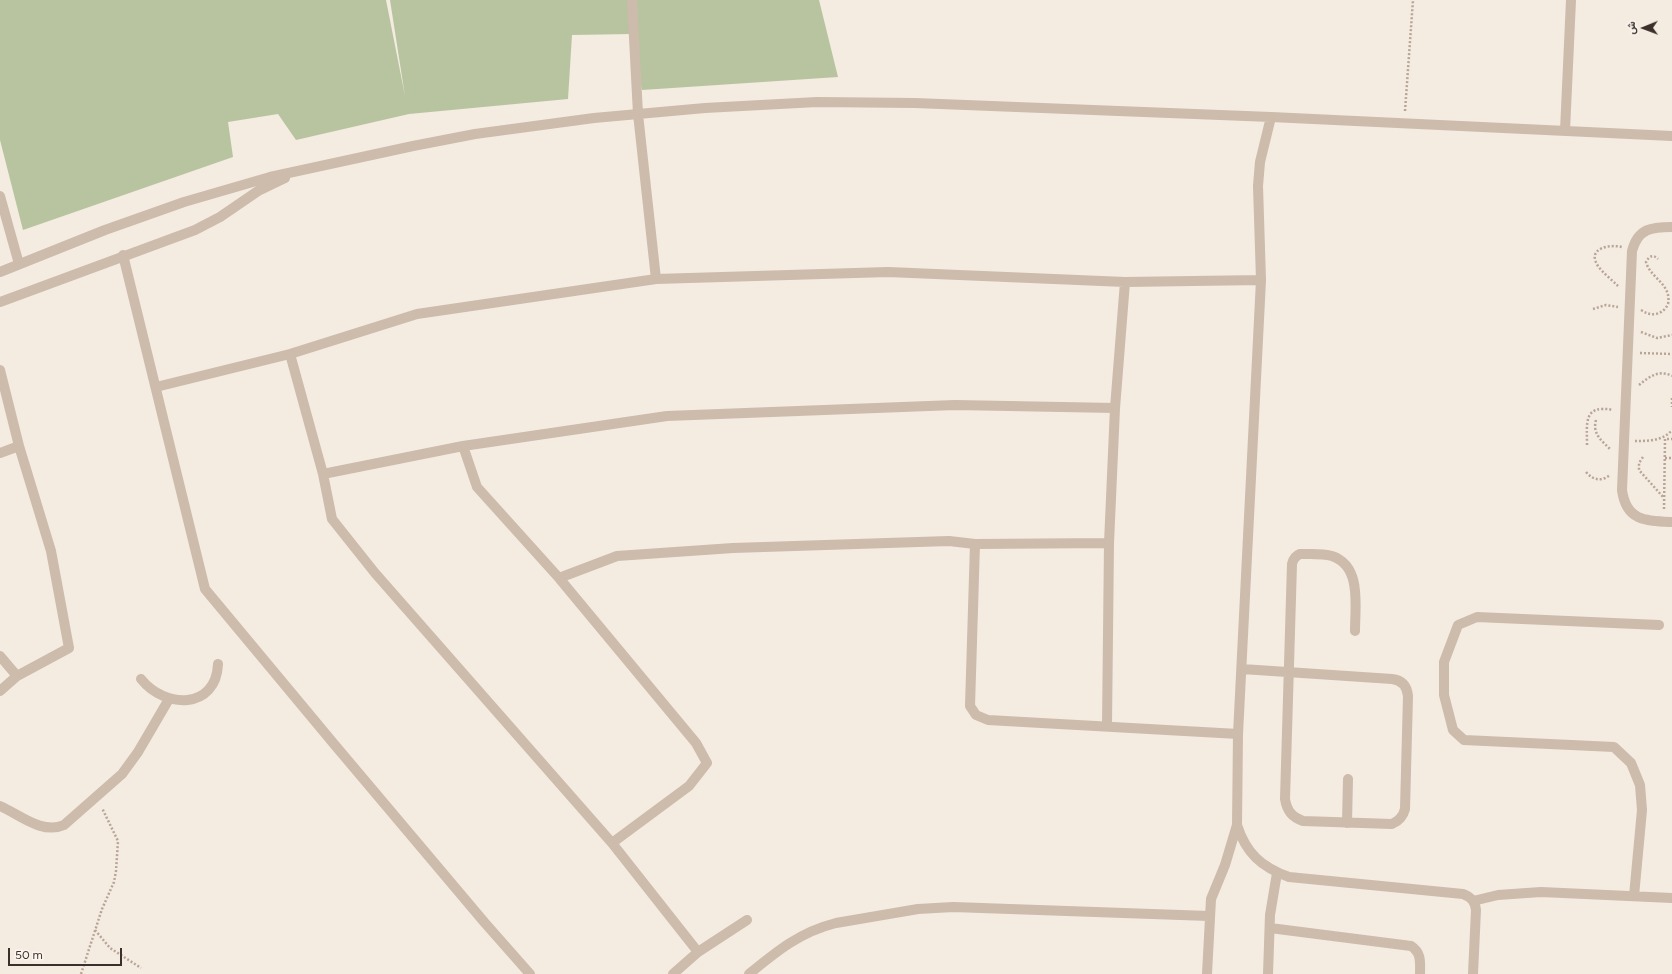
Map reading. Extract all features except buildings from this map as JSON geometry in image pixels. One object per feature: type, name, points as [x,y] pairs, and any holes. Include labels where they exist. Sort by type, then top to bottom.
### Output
[{"type":"street","points":[[632,0],[638,114],[656,279]]},
{"type":"street","points":[[1565,131],[1571,0]]},
{"type":"street","points":[[0,272],[105,230],[184,202],[255,181],[384,152],[475,134],[538,125],[638,114],[768,104],[866,102],[1271,117],[1672,136]]},
{"type":"street","points":[[1207,974],[1209,908],[1213,891],[1225,865],[1237,825],[1238,734],[1261,280],[1258,186],[1260,162],[1271,117]]},
{"type":"street","points":[[0,302],[208,224],[258,191],[300,172]]},
{"type":"street","points":[[0,196],[19,264]]},
{"type":"street","points":[[1668,522],[1642,519],[1635,515],[1625,504],[1622,490],[1632,250],[1634,244],[1643,232],[1657,227],[1672,227]]},
{"type":"street","points":[[123,255],[205,589],[339,750],[530,974]]},
{"type":"street","points":[[156,386],[290,354],[417,314],[656,279],[888,272],[1125,282],[1261,280]]},
{"type":"street","points":[[1107,726],[1109,543],[1115,408],[1125,282]]},
{"type":"street","points":[[290,354],[323,474],[332,518],[375,573],[612,843],[698,952]]},
{"type":"street","points":[[0,370],[19,446],[51,551],[70,648],[16,676],[0,691]]},
{"type":"street","points":[[323,474],[463,446],[667,416],[954,405],[1115,408]]},
{"type":"street","points":[[0,453],[19,446]]},
{"type":"street","points":[[463,446],[477,487],[558,578],[696,743],[707,763],[689,786],[612,843]]},
{"type":"street","points":[[558,578],[617,556],[733,548],[949,541],[975,544],[1109,543]]},
{"type":"street","points":[[975,544],[970,706],[976,715],[988,720],[1238,734]]},
{"type":"street","points":[[1242,669],[1290,671],[1397,680],[1402,682],[1407,690],[1404,814],[1401,819],[1392,824],[1303,821],[1296,819],[1288,810],[1285,799],[1290,671],[1292,560],[1297,555],[1326,555],[1334,557],[1352,574],[1355,588],[1355,631]]},
{"type":"street","points":[[1634,896],[1642,810],[1640,785],[1631,763],[1614,747],[1464,740],[1454,730],[1444,695],[1444,662],[1458,625],[1477,617],[1659,625]]},
{"type":"street","points":[[0,656],[16,676]]},
{"type":"street","points":[[141,679],[153,692],[169,699],[186,700],[200,696],[212,686],[216,679],[218,664]]},
{"type":"street","points":[[0,806],[41,826],[53,828],[64,825],[122,774],[169,699]]},
{"type":"street","points":[[1347,822],[1348,779]]},
{"type":"street","points":[[1237,825],[1247,848],[1265,866],[1289,877],[1463,894],[1471,898],[1476,910],[1473,974]]},
{"type":"street","points":[[1268,974],[1271,901],[1277,872]]},
{"type":"street","points":[[1473,901],[1520,892],[1672,898]]},
{"type":"street","points":[[749,974],[787,944],[810,931],[836,923],[918,909],[971,906],[1209,916]]},
{"type":"street","points":[[673,974],[698,952],[747,920]]},
{"type":"street","points":[[1270,928],[1411,946],[1418,951],[1420,974]]},
{"type":"path","points":[[1404,123],[1412,0]]},
{"type":"path","points":[[1632,250],[1619,246],[1607,246],[1602,247],[1596,257],[1598,266],[1642,311],[1646,313],[1655,314],[1664,310],[1669,300],[1668,290],[1662,281],[1650,271],[1646,262],[1647,258],[1651,256],[1658,259]]},
{"type":"path","points":[[1593,308],[1612,305],[1619,307],[1629,318],[1634,328],[1649,336],[1672,336]]},
{"type":"path","points":[[1628,352],[1672,354]]},
{"type":"path","points":[[1626,394],[1656,373],[1672,376]]},
{"type":"path","points":[[1672,398],[1672,408]]},
{"type":"path","points":[[1587,445],[1587,419],[1592,411],[1599,409],[1613,410],[1625,417]]},
{"type":"path","points":[[1596,420],[1595,430],[1597,435],[1613,452]]},
{"type":"path","points":[[1668,522],[1664,498],[1665,438],[1672,430]]},
{"type":"path","points":[[1625,438],[1646,441],[1665,438],[1672,439]]},
{"type":"path","points":[[1643,457],[1639,463],[1639,470],[1664,498]]},
{"type":"path","points":[[1665,458],[1672,458]]},
{"type":"path","points":[[1586,472],[1592,478],[1601,479],[1606,478],[1613,472]]},
{"type":"path","points":[[81,974],[95,930],[116,876],[118,846],[116,836],[96,797]]},
{"type":"path","points":[[95,930],[110,948],[141,968]]},
{"type":"green space","points":[[0,0],[386,0],[405,96],[390,0],[819,0],[838,77],[642,90],[631,34],[572,35],[568,99],[409,114],[296,140],[278,114],[228,122],[233,157],[23,230],[0,140]]}]
